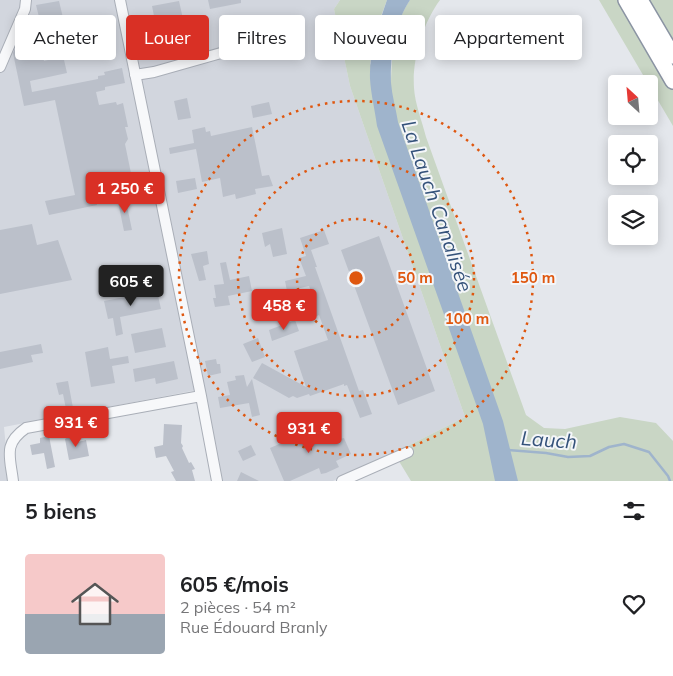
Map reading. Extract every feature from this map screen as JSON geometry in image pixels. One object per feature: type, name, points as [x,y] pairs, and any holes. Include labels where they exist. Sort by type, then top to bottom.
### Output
[{"type":"highway","points":[[626,0],[673,80]]},
{"type":"highway","points":[[640,0],[673,56]]},
{"type":"street","points":[[0,67],[25,9],[26,0]]},
{"type":"street","points":[[120,0],[217,481]]},
{"type":"street","points":[[135,75],[154,72],[219,54]]},
{"type":"street","points":[[13,481],[9,449],[15,435],[26,428],[201,396]]},
{"type":"street","points":[[342,481],[408,452]]},
{"type":"shaded area","points":[[0,0],[340,0],[334,9],[335,15],[315,15],[315,60],[345,60],[350,86],[465,417],[333,481],[219,481],[202,389],[4,427],[9,481],[0,481]]},
{"type":"green space","points":[[340,0],[387,0],[381,15],[335,15],[334,9]]},
{"type":"green space","points":[[410,0],[440,0],[425,27],[425,15],[402,15]]},
{"type":"green space","points":[[599,0],[673,0],[673,126],[658,100],[658,75],[643,75]]},
{"type":"green space","points":[[345,60],[371,60],[370,64],[391,84],[392,60],[416,60],[414,88],[426,137],[526,415],[544,428],[565,429],[620,417],[656,423],[673,441],[673,481],[411,481],[394,453],[465,417],[350,86]]},
{"type":"water","name":"La Lauch Canalisée","points":[[387,0],[410,0],[402,15],[382,15]]},
{"type":"water","name":"La Lauch Canalisée","points":[[371,60],[391,60],[392,88],[398,122],[503,421],[518,481],[495,481],[483,424],[377,126],[370,69]]},
{"type":"building","points":[[208,0],[241,0],[241,3],[210,9]]},
{"type":"building","points":[[59,1],[62,15],[38,15],[36,5]]},
{"type":"building","points":[[179,1],[182,15],[154,15],[152,6]]},
{"type":"building","points":[[15,49],[15,60],[64,60],[67,73],[30,81],[32,92],[98,79],[98,76],[105,75],[104,72],[122,68],[125,83],[105,87],[105,90],[96,92],[99,105],[116,102],[117,105],[123,103],[128,127],[125,127],[128,139],[125,144],[133,183],[127,184],[123,174],[92,181],[97,205],[49,215],[45,201],[75,195],[55,100],[24,106],[13,53]]},
{"type":"building","points":[[187,98],[191,118],[178,120],[174,101]]},
{"type":"building","points":[[269,102],[272,114],[253,118],[251,106]]},
{"type":"building","points":[[205,127],[206,132],[210,131],[211,136],[252,127],[262,176],[269,175],[273,186],[255,189],[256,194],[236,199],[235,194],[223,197],[220,178],[202,182],[196,149],[170,154],[169,148],[194,143],[192,130]]},
{"type":"building","points":[[195,178],[197,189],[178,193],[176,181]]},
{"type":"building","points":[[125,196],[132,230],[124,231],[117,197]]},
{"type":"building","points":[[32,224],[37,245],[58,240],[72,280],[0,294],[0,230]]},
{"type":"building","points":[[282,228],[287,254],[273,257],[270,244],[265,247],[262,233]]},
{"type":"building","points":[[324,230],[329,244],[311,250],[317,267],[315,267],[359,391],[363,390],[372,414],[360,418],[347,385],[344,386],[344,384],[310,396],[309,394],[297,398],[293,396],[289,398],[253,378],[262,363],[306,387],[294,351],[328,340],[319,315],[315,317],[311,307],[316,305],[309,286],[287,291],[285,281],[306,276],[299,258],[306,256],[300,238]]},
{"type":"building","points":[[379,236],[435,391],[398,405],[341,250]]},
{"type":"building","points":[[207,251],[209,264],[203,266],[206,280],[199,281],[191,254]]},
{"type":"building","points":[[226,262],[230,280],[249,276],[252,291],[228,296],[230,305],[215,307],[213,298],[216,298],[214,285],[224,284],[220,263]]},
{"type":"building","points":[[157,291],[161,309],[120,317],[123,334],[116,336],[113,318],[108,319],[104,301]]},
{"type":"building","points":[[295,320],[299,331],[272,341],[269,330]]},
{"type":"building","points":[[162,328],[166,347],[135,353],[131,334]]},
{"type":"building","points":[[258,338],[265,357],[252,362],[243,344]]},
{"type":"building","points":[[41,344],[43,353],[31,355],[33,362],[0,369],[0,352]]},
{"type":"building","points":[[108,347],[110,359],[128,356],[129,363],[112,366],[115,383],[91,387],[85,352]]},
{"type":"building","points":[[216,359],[217,364],[220,364],[221,373],[208,376],[205,361]]},
{"type":"building","points":[[174,361],[178,379],[156,384],[155,378],[135,382],[133,369]]},
{"type":"building","points":[[244,375],[247,387],[252,379],[260,415],[252,417],[249,403],[220,408],[218,397],[230,395],[227,382],[236,380],[235,376]]},
{"type":"building","points":[[68,381],[73,408],[66,409],[63,394],[59,395],[56,383]]},
{"type":"building","points":[[164,424],[182,425],[182,448],[189,463],[191,462],[195,469],[192,470],[195,481],[176,481],[171,472],[174,471],[166,456],[156,458],[154,447],[163,445]]},
{"type":"building","points":[[323,425],[330,441],[339,437],[340,439],[344,438],[351,454],[336,461],[339,467],[326,473],[321,474],[319,468],[290,481],[284,481],[270,448]]},
{"type":"building","points":[[76,435],[78,442],[86,440],[89,456],[69,460],[65,439]]},
{"type":"building","points":[[49,436],[55,467],[47,469],[44,453],[32,455],[30,445],[40,443],[40,438]]},
{"type":"building","points":[[251,445],[256,455],[243,461],[238,451]]},
{"type":"building","points":[[241,472],[259,481],[237,481]]},
{"type":"waterway","name":"Lauch","points":[[508,450],[568,457],[590,456],[609,447],[624,444],[649,452],[670,481]]}]
